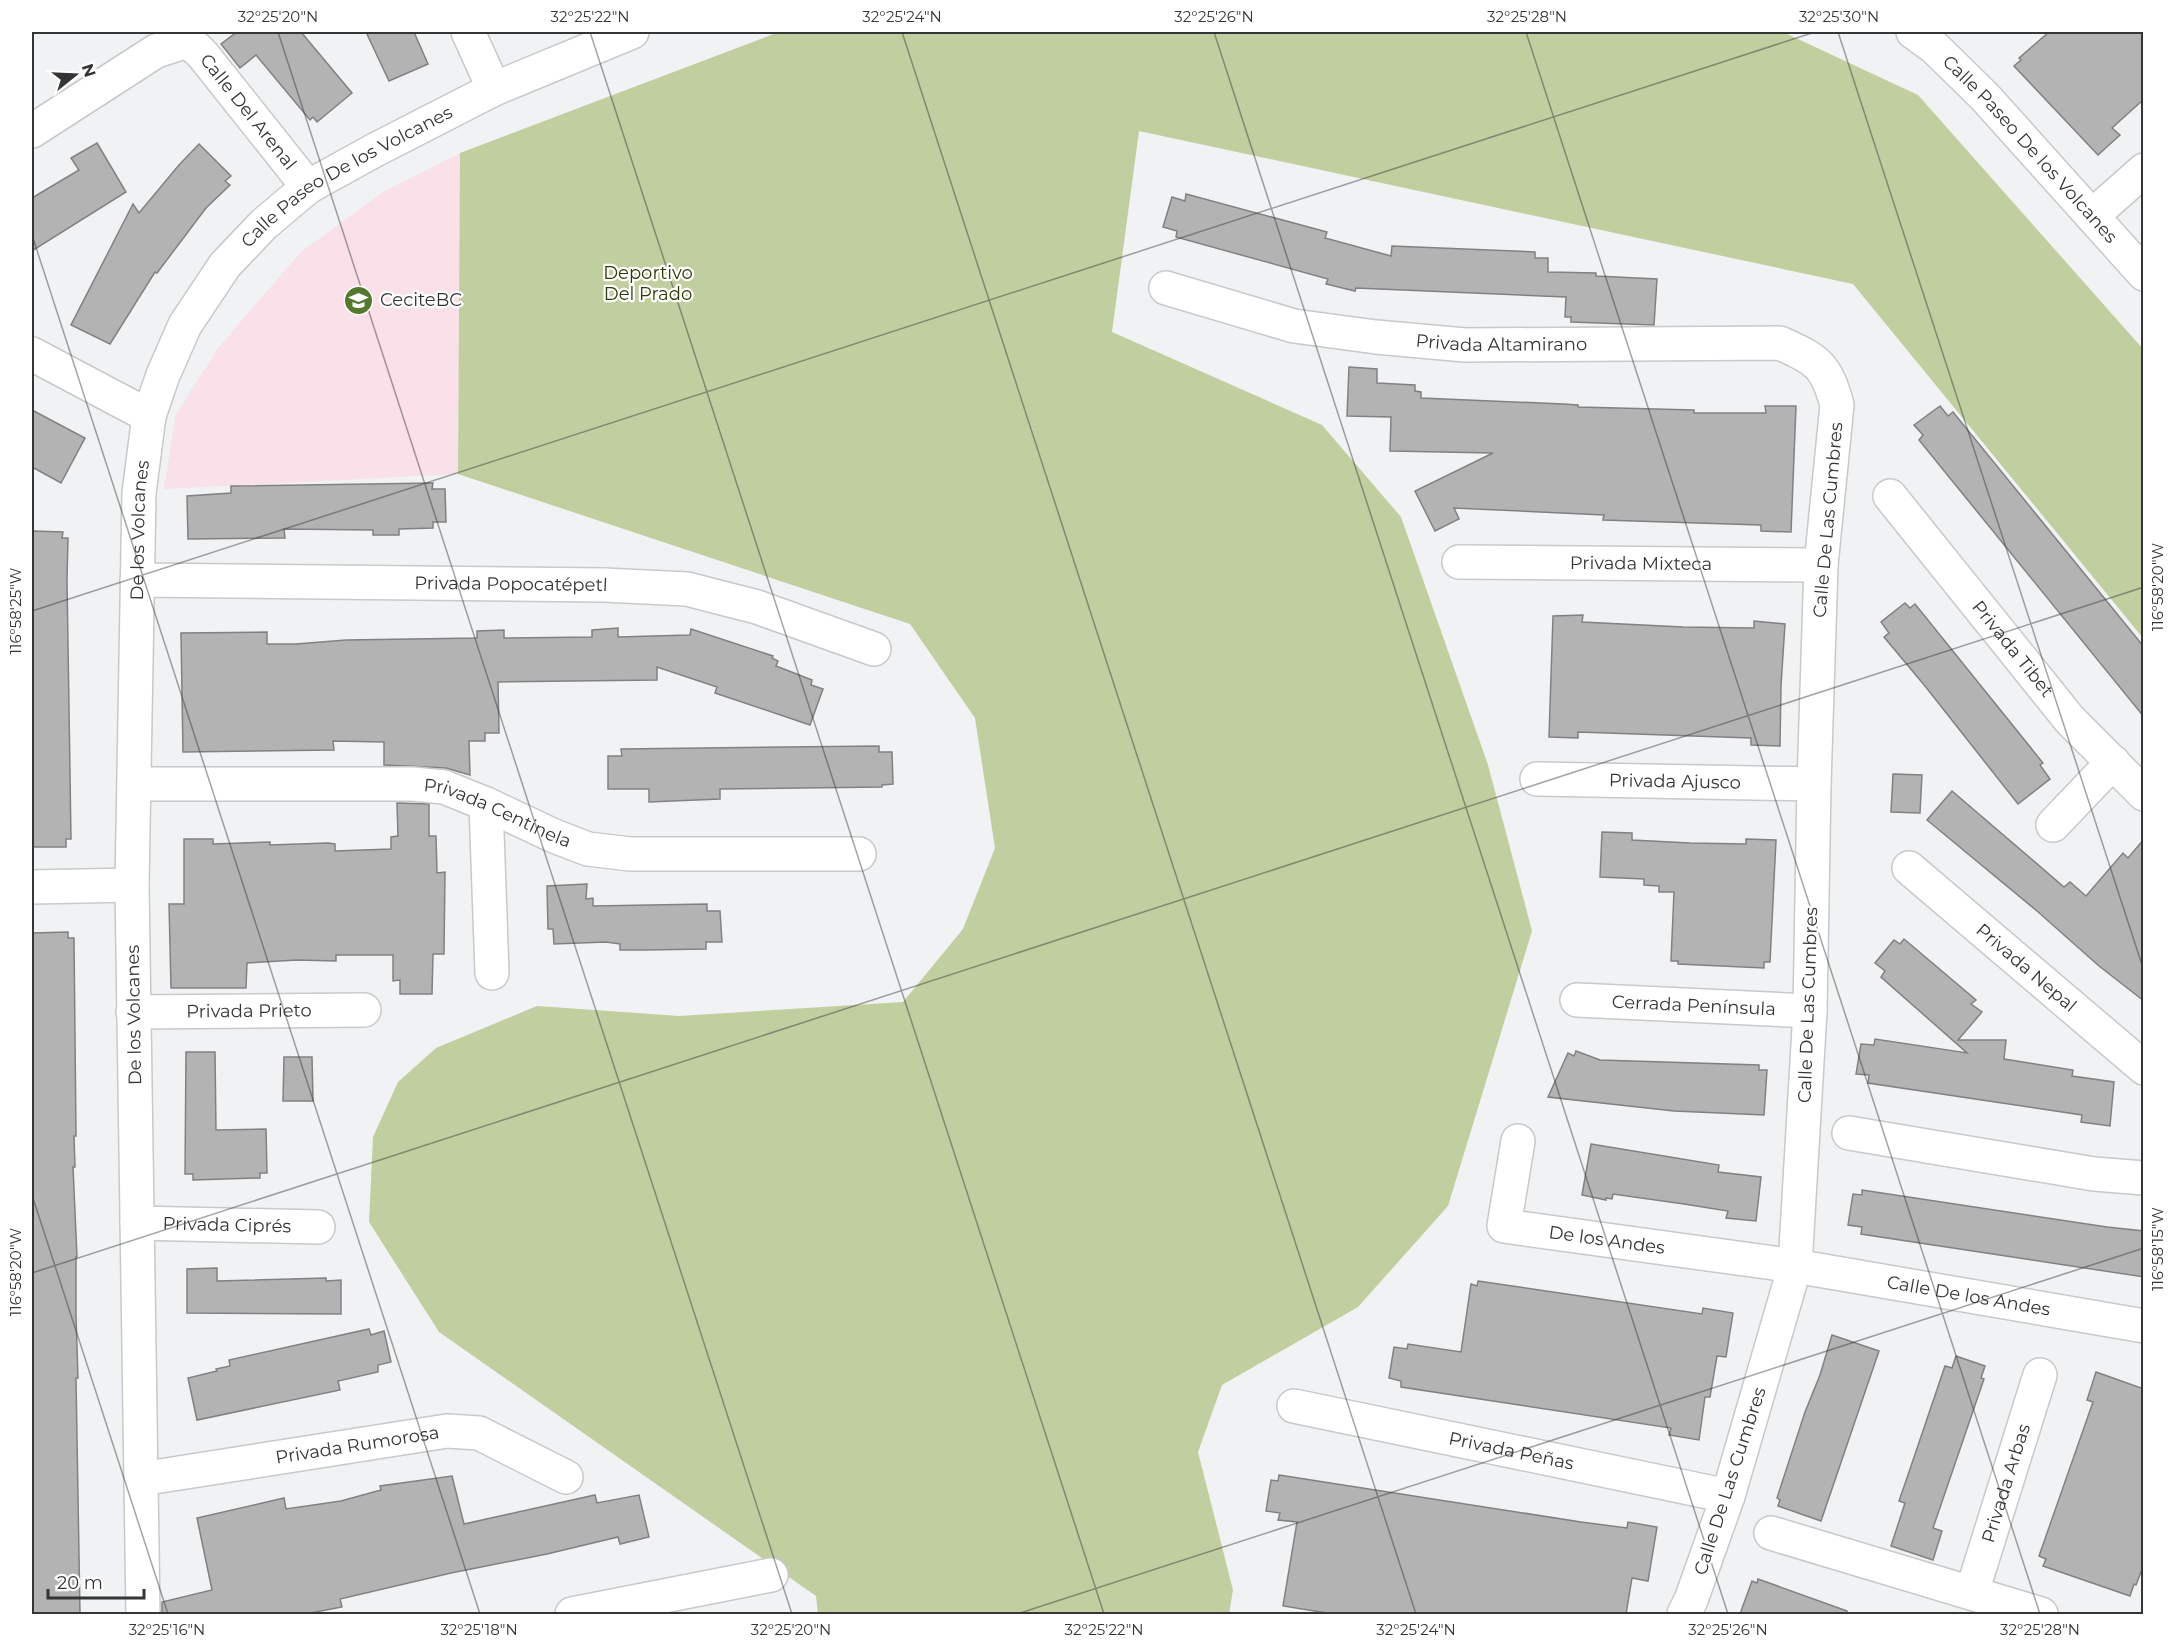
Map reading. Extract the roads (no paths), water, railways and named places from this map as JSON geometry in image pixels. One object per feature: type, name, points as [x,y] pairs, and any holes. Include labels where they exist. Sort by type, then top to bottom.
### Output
[{"type":"street","points":[[468,32],[494,89]]},
{"type":"street","name":"Calle Paseo De los Volcanes","points":[[148,416],[185,325],[225,265],[264,224],[308,187],[494,89],[632,32]]},
{"type":"street","name":"Calle Paseo De los Volcanes","points":[[1933,37],[1984,97],[2144,274]]},
{"type":"street","points":[[32,131],[161,42]]},
{"type":"street","name":"Calle Del Arenal","points":[[161,42],[195,47],[308,187]]},
{"type":"street","points":[[2092,216],[2144,170]]},
{"type":"street","name":"Privada Altamirano","points":[[1166,288],[1294,326],[1376,337],[1465,345],[1780,343],[1812,358],[1830,380]]},
{"type":"street","points":[[32,354],[148,416]]},
{"type":"street","name":"Calle De Las Cumbres","points":[[1684,1614],[1728,1496],[1795,1266],[1810,1011],[1821,565],[1837,405],[1830,380]]},
{"type":"street","name":"De los Volcanes","points":[[143,1614],[132,885],[136,580],[139,493],[148,416]]},
{"type":"street","name":"Privada Tibet","points":[[1890,496],[2070,720],[2144,794]]},
{"type":"street","name":"Privada Mixteca","points":[[1459,562],[1821,565]]},
{"type":"street","name":"Privada Popocatépetl","points":[[136,580],[604,585],[687,589],[757,607],[874,649]]},
{"type":"street","points":[[2053,825],[2113,762]]},
{"type":"street","name":"Privada Ajusco","points":[[1537,779],[1814,784]]},
{"type":"street","name":"Privada Centinela","points":[[134,784],[413,784],[444,787],[588,849],[630,854],[859,854]]},
{"type":"street","points":[[486,804],[492,973]]},
{"type":"street","name":"Privada Nepal","points":[[1909,868],[2144,1068]]},
{"type":"street","points":[[32,886],[132,885]]},
{"type":"street","name":"Cerrada Península","points":[[1578,1000],[1810,1011]]},
{"type":"street","name":"Privada Prieto","points":[[133,1012],[364,1010]]},
{"type":"street","points":[[1849,1132],[2094,1174],[2144,1178]]},
{"type":"street","name":"De los Andes","points":[[1518,1141],[1504,1226],[1795,1266]]},
{"type":"street","name":"Privada Ciprés","points":[[136,1223],[318,1227]]},
{"type":"street","name":"Calle De los Andes","points":[[1795,1266],[2144,1326]]},
{"type":"street","name":"Privada Arbas","points":[[1972,1592],[2040,1375]]},
{"type":"street","name":"Privada Peñas","points":[[1294,1406],[1728,1496]]},
{"type":"street","name":"Privada Rumorosa","points":[[141,1479],[447,1431],[479,1432],[566,1477]]},
{"type":"street","points":[[1771,1533],[2041,1614]]},
{"type":"street","points":[[572,1614],[771,1575]]},
{"type":"place","name":"CeciteBC","points":[[359,300]]},
{"type":"park label","name":"Deportivo Del Prado","points":[[648,283]]}]
